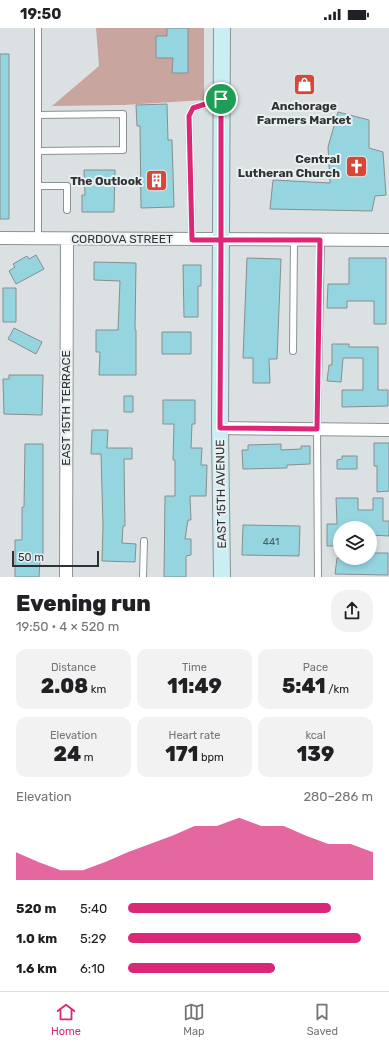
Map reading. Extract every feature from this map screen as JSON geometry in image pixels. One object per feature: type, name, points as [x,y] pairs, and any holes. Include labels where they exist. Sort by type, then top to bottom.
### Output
[{"type":"main road","name":"EAST 15TH AVENUE","points":[[222,28],[220,428],[222,577]]},
{"type":"street","name":"CORDOVA STREET","points":[[0,238],[389,240]]},
{"type":"street","name":"EAST 15TH TERRACE","points":[[66,577],[67,239]]},
{"type":"street","points":[[220,428],[389,430]]},
{"type":"lane","points":[[38,28],[38,238]]},
{"type":"lane","points":[[192,240],[189,116],[193,108],[221,99]]},
{"type":"lane","points":[[38,115],[123,114],[123,150],[38,151]]},
{"type":"lane","points":[[38,186],[67,186],[67,210]]},
{"type":"lane","points":[[293,351],[294,240]]},
{"type":"lane","points":[[318,577],[317,429],[320,240]]},
{"type":"lane","points":[[143,577],[144,541]]},
{"type":"shaded area","points":[[96,28],[204,28],[204,100],[124,105],[52,106],[99,66]]},
{"type":"building","points":[[167,28],[188,28],[188,73],[172,73],[173,58],[156,58],[156,36],[167,36]]},
{"type":"building","points":[[0,54],[9,54],[9,219],[0,219]]},
{"type":"building","name":"The Outlook","points":[[167,104],[168,140],[172,140],[174,207],[141,208],[140,126],[137,126],[136,105]]},
{"type":"building","name":"Central Lutheran Church","points":[[338,112],[369,120],[369,148],[383,152],[386,195],[375,196],[372,211],[270,209],[273,180],[330,183],[328,147]]},
{"type":"building","points":[[84,170],[115,170],[114,212],[82,212],[82,195],[85,195]]},
{"type":"building","points":[[36,255],[44,269],[16,284],[9,271],[15,267],[13,264],[27,256],[29,259]]},
{"type":"building","points":[[247,258],[281,259],[277,359],[269,359],[270,383],[253,383],[253,358],[243,358]]},
{"type":"building","points":[[349,258],[386,258],[386,324],[374,324],[374,301],[347,301],[347,308],[327,308],[328,284],[349,284]]},
{"type":"building","points":[[94,262],[136,263],[136,375],[99,375],[100,352],[96,352],[96,330],[118,330],[120,281],[94,280]]},
{"type":"building","points":[[183,265],[201,265],[201,286],[198,286],[198,317],[184,317]]},
{"type":"building","points":[[3,288],[16,288],[16,322],[3,322]]},
{"type":"building","points":[[14,328],[42,342],[36,354],[8,339]]},
{"type":"building","points":[[162,332],[191,332],[191,354],[162,354]]},
{"type":"building","points":[[332,344],[349,344],[349,347],[378,347],[378,390],[388,390],[388,406],[342,407],[342,390],[363,390],[363,358],[343,358],[341,382],[327,381],[329,365],[332,365]]},
{"type":"building","points":[[9,375],[43,375],[42,415],[4,414],[3,379],[9,379]]},
{"type":"building","points":[[124,396],[133,396],[133,412],[124,412]]},
{"type":"building","points":[[163,400],[195,400],[195,424],[192,424],[191,448],[202,448],[201,465],[207,465],[206,496],[190,496],[191,520],[188,520],[185,539],[191,539],[191,555],[186,556],[186,577],[164,577],[165,496],[175,496],[175,460],[173,460],[174,424],[163,424]]},
{"type":"building","points":[[92,430],[108,430],[107,448],[132,448],[132,459],[124,459],[125,526],[123,526],[122,543],[136,544],[135,562],[102,561],[103,526],[101,454],[91,454]]},
{"type":"building","points":[[374,443],[389,443],[389,491],[377,492],[377,466],[374,466]]},
{"type":"building","points":[[25,444],[43,444],[43,559],[40,559],[39,577],[15,577],[15,540],[22,540]]},
{"type":"building","points":[[281,444],[281,450],[301,449],[301,446],[310,446],[310,464],[287,465],[287,468],[243,469],[242,450],[248,450],[248,445]]},
{"type":"building","points":[[342,456],[357,456],[357,469],[337,469],[337,460],[342,459]]},
{"type":"building","points":[[336,498],[358,498],[358,510],[373,510],[373,498],[383,498],[383,521],[389,521],[389,536],[377,535],[377,521],[337,521]]},
{"type":"building","points":[[327,524],[333,524],[333,546],[327,546]]},
{"type":"building","points":[[243,525],[300,526],[299,556],[242,555]]},
{"type":"building","points":[[377,553],[388,553],[388,575],[335,574],[336,565],[377,565]]},
{"type":"place","name":"Anchorage Farmers Market","points":[[304,85]]},
{"type":"place","name":"Central Lutheran Church","points":[[356,166]]},
{"type":"place","name":"The Outlook","points":[[157,181]]},
{"type":"route","points":[[221,99],[193,108],[189,116],[192,240],[221,240],[220,428],[317,429],[320,240],[221,240],[221,99]]}]
